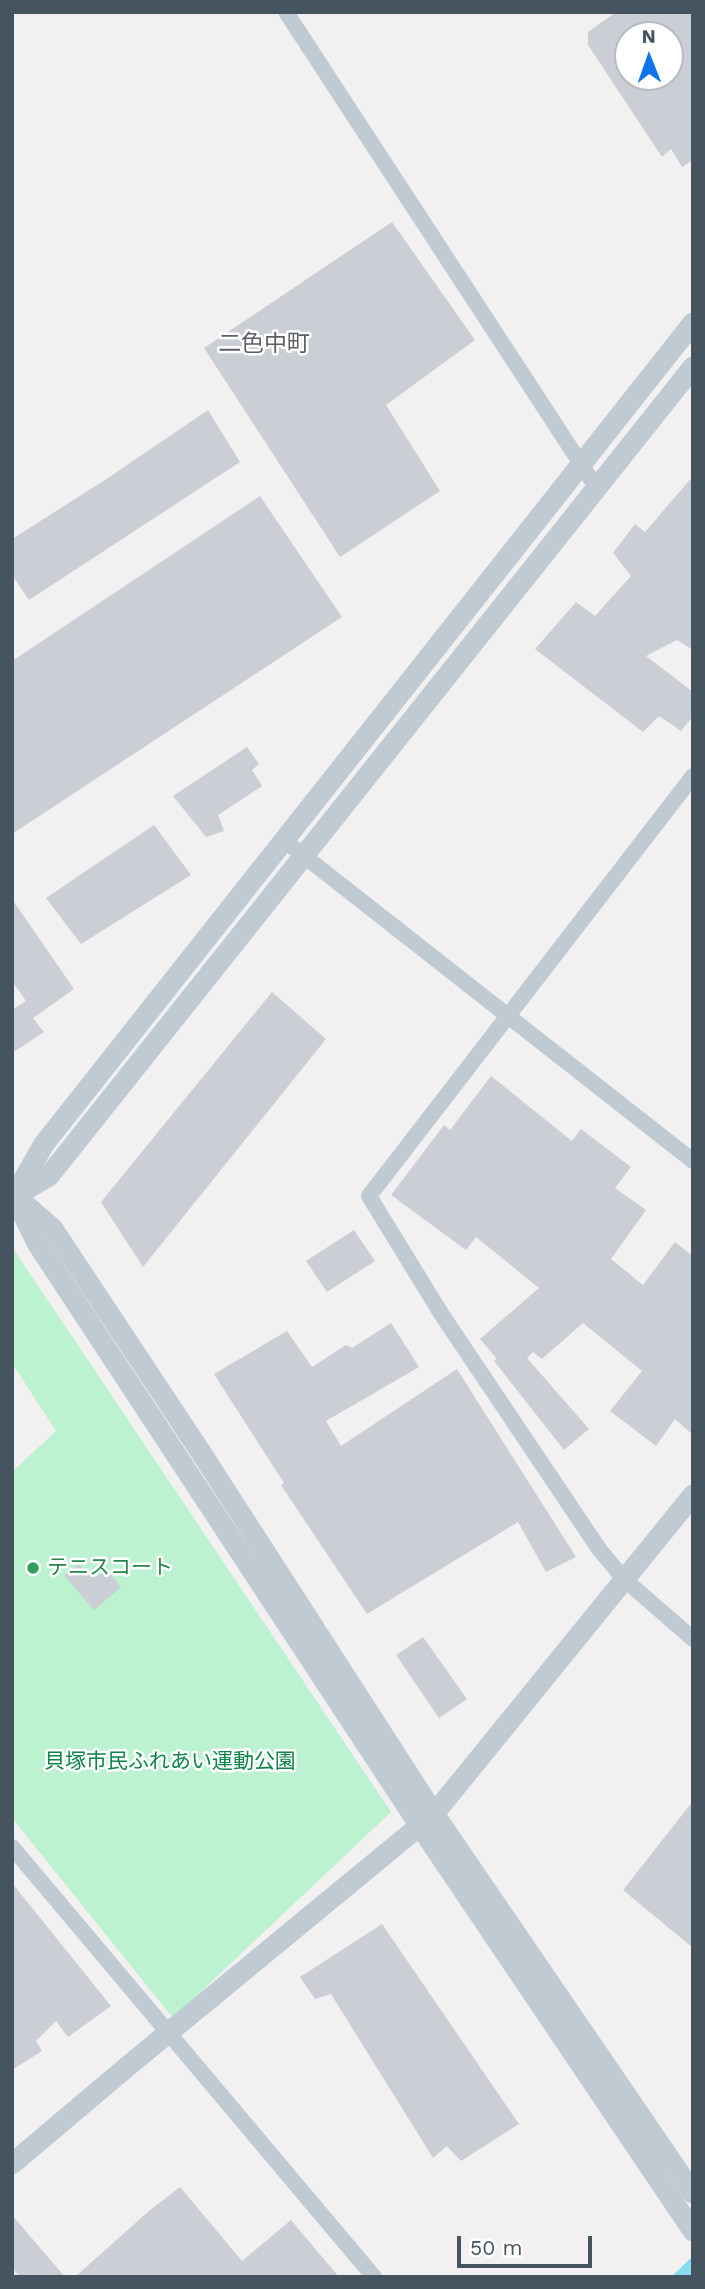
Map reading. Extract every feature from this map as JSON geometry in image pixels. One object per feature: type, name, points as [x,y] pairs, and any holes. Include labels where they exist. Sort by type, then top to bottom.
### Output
[{"type":"street","points":[[286,12],[596,487]]},
{"type":"street","points":[[13,1196],[44,1144],[693,323]]},
{"type":"street","points":[[13,1196],[49,1176],[693,367]]},
{"type":"street","points":[[693,776],[369,1196],[449,1326],[599,1549],[624,1579],[693,1639]]},
{"type":"street","points":[[285,841],[693,1161]]},
{"type":"street","points":[[13,1196],[53,1229],[202,1454],[427,1820],[693,2231]]},
{"type":"street","points":[[12,2164],[427,1820],[693,1495]]},
{"type":"street","points":[[427,1820],[693,2193]]},
{"type":"street","points":[[12,1846],[374,2277]]},
{"type":"green space","name":"貝塚市民ふれあい運動公園","points":[[12,1247],[391,1812],[173,2018],[12,1818],[12,1472],[56,1431],[12,1363]]},
{"type":"water","points":[[693,2256],[693,2277],[671,2277]]},
{"type":"building","points":[[616,12],[693,12],[693,160],[682,167],[671,149],[662,157],[618,91],[684,91],[684,21],[614,21],[614,84],[588,45],[588,32]]},
{"type":"building","points":[[392,222],[475,340],[386,405],[440,491],[340,557],[204,348]]},
{"type":"building","points":[[208,410],[240,462],[29,600],[12,575],[12,539]]},
{"type":"building","points":[[693,476],[693,650],[677,640],[646,656],[693,692],[693,716],[681,731],[659,716],[643,732],[535,649],[576,602],[595,616],[631,576],[613,553],[635,524],[645,532]]},
{"type":"building","points":[[260,496],[342,617],[12,834],[12,661]]},
{"type":"building","points":[[247,747],[259,764],[252,770],[262,786],[218,815],[224,831],[206,837],[173,796]]},
{"type":"building","points":[[154,825],[191,875],[81,944],[46,898]]},
{"type":"building","points":[[12,899],[74,989],[33,1018],[44,1032],[12,1053],[12,1010],[26,1001],[12,981]]},
{"type":"building","points":[[272,992],[326,1039],[143,1267],[101,1202]]},
{"type":"building","points":[[491,1076],[572,1141],[581,1129],[631,1167],[615,1188],[646,1210],[611,1259],[643,1285],[675,1242],[693,1256],[693,1435],[675,1419],[656,1446],[610,1411],[642,1371],[583,1323],[542,1359],[533,1352],[527,1358],[589,1429],[564,1450],[494,1361],[497,1359],[480,1339],[539,1288],[476,1237],[466,1250],[391,1195],[444,1125],[450,1130]]},
{"type":"building","points":[[354,1230],[375,1261],[327,1292],[306,1261]]},
{"type":"building","points":[[391,1323],[419,1367],[326,1421],[341,1446],[457,1369],[576,1557],[546,1572],[518,1522],[367,1614],[281,1485],[284,1483],[214,1374],[287,1331],[312,1367],[346,1345],[352,1348]]},
{"type":"building","points":[[79,1564],[94,1578],[107,1570],[121,1587],[94,1610],[64,1575]]},
{"type":"building","points":[[423,1637],[467,1699],[439,1718],[396,1655]]},
{"type":"building","points":[[693,1801],[693,1948],[623,1890]]},
{"type":"building","points":[[12,1883],[111,2006],[68,2037],[56,2021],[36,2041],[42,2051],[12,2070]]},
{"type":"building","points":[[382,1924],[519,2124],[461,2161],[447,2146],[433,2158],[331,1994],[315,1999],[300,1977]]},
{"type":"building","points":[[180,2187],[242,2261],[291,2220],[339,2277],[75,2277]]},
{"type":"building","points":[[12,2215],[65,2277],[20,2277],[12,2268]]},
{"type":"place","name":"テニスコート","points":[[33,1568]]},
{"type":"district","name":"二色中町","points":[[264,344]]}]
